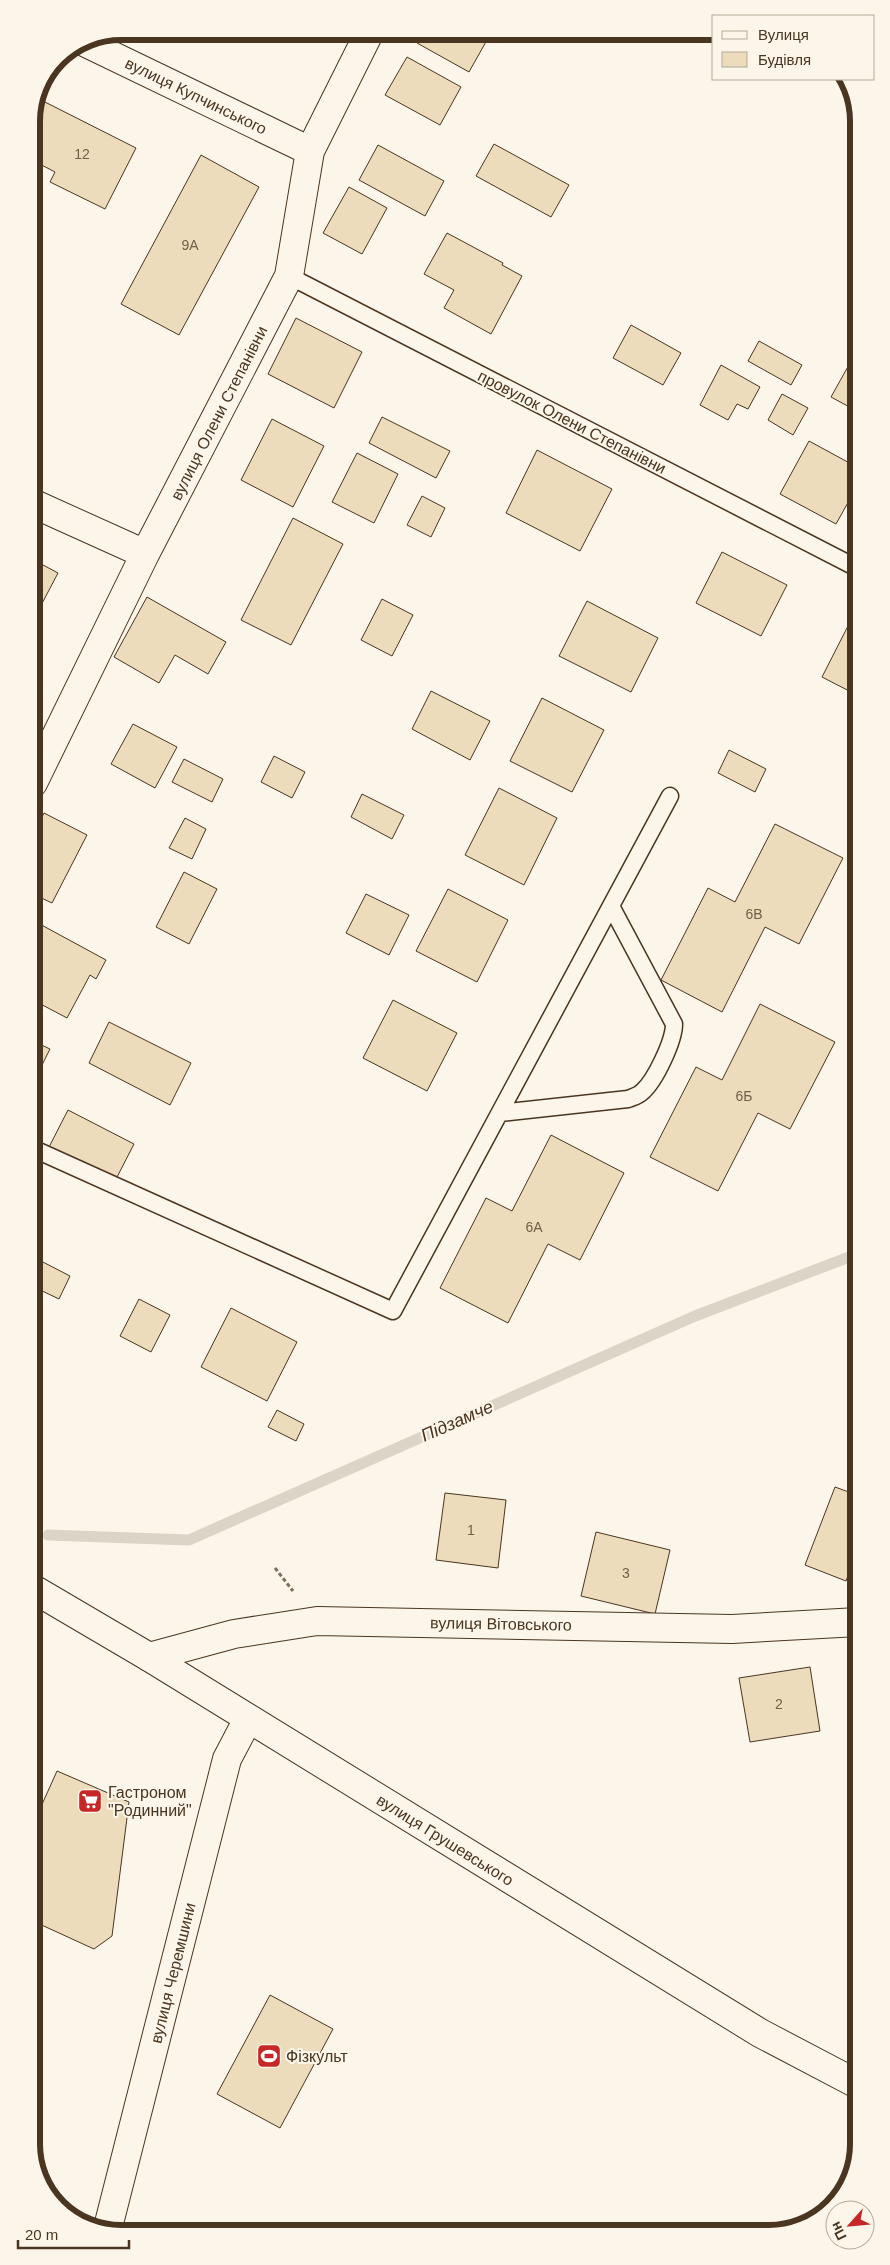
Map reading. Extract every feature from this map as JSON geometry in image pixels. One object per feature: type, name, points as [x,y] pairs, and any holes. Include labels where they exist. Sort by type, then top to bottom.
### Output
[{"type":"street","name":"вулиця Олени Степанівни","points":[[40,769],[145,554],[290,276],[310,151],[366,40]]},
{"type":"street","name":"вулиця Купчинського","points":[[92,46],[310,151]]},
{"type":"street","points":[[40,508],[145,554]]},
{"type":"street","name":"вулиця Грушевського","points":[[40,1593],[149,1656],[248,1719],[760,2033],[850,2080]]},
{"type":"street","name":"вулиця Вітовського","points":[[149,1656],[234,1634],[317,1621],[732,1629],[850,1622]]},
{"type":"street","name":"вулиця Черемшини","points":[[109,2224],[227,1759],[248,1719]]},
{"type":"lane","name":"провулок Олени Степанівни","points":[[290,276],[850,564]]},
{"type":"lane","points":[[40,1152],[394,1311],[670,796]]},
{"type":"lane","points":[[500,1113],[628,1099],[643,1091],[653,1076],[671,1042],[674,1034],[674,1024],[611,906]]},
{"type":"building","points":[[418,40],[487,40],[469,72],[417,43]]},
{"type":"building","points":[[407,57],[461,87],[440,125],[385,95]]},
{"type":"building","points":[[43,101],[136,148],[105,209],[50,182],[55,172],[40,164],[40,116]]},
{"type":"building","points":[[494,144],[569,185],[551,217],[476,176]]},
{"type":"building","points":[[378,145],[444,181],[425,216],[359,180]]},
{"type":"building","points":[[201,155],[259,187],[179,335],[121,304]]},
{"type":"building","points":[[349,187],[387,208],[362,254],[323,233]]},
{"type":"building","points":[[447,233],[503,263],[502,265],[522,276],[491,334],[444,308],[454,290],[424,274]]},
{"type":"building","points":[[296,318],[362,352],[334,408],[268,374]]},
{"type":"building","points":[[631,325],[681,353],[663,385],[613,358]]},
{"type":"building","points":[[759,341],[802,365],[791,385],[748,361]]},
{"type":"building","points":[[850,363],[850,407],[831,397]]},
{"type":"building","points":[[721,365],[760,387],[748,409],[737,404],[728,420],[700,405]]},
{"type":"building","points":[[782,394],[808,408],[793,435],[768,420]]},
{"type":"building","points":[[382,417],[450,451],[436,478],[369,443]]},
{"type":"building","points":[[272,419],[324,446],[293,507],[241,480]]},
{"type":"building","points":[[809,441],[850,463],[850,499],[836,524],[780,494]]},
{"type":"building","points":[[537,450],[612,489],[580,551],[506,513]]},
{"type":"building","points":[[357,453],[398,474],[374,523],[332,502]]},
{"type":"building","points":[[422,496],[445,508],[431,537],[407,525]]},
{"type":"building","points":[[293,518],[343,544],[291,645],[241,620]]},
{"type":"building","points":[[722,552],[787,585],[761,636],[696,603]]},
{"type":"building","points":[[40,563],[58,573],[40,607]]},
{"type":"building","points":[[147,597],[226,642],[208,674],[175,655],[159,683],[114,657]]},
{"type":"building","points":[[382,599],[413,615],[392,656],[361,640]]},
{"type":"building","points":[[587,601],[658,638],[631,692],[559,656]]},
{"type":"building","points":[[850,622],[850,691],[822,677]]},
{"type":"building","points":[[431,691],[490,721],[470,760],[412,729]]},
{"type":"building","points":[[542,698],[604,730],[572,792],[510,761]]},
{"type":"building","points":[[133,724],[177,747],[155,788],[111,764]]},
{"type":"building","points":[[729,750],[766,769],[755,792],[718,773]]},
{"type":"building","points":[[274,756],[305,772],[292,798],[261,782]]},
{"type":"building","points":[[184,759],[223,779],[212,802],[172,782]]},
{"type":"building","points":[[499,788],[557,818],[524,885],[465,855]]},
{"type":"building","points":[[362,794],[404,815],[392,839],[351,817]]},
{"type":"building","points":[[44,813],[87,835],[52,903],[40,897],[40,821]]},
{"type":"building","points":[[185,818],[206,829],[192,859],[169,848]]},
{"type":"building","points":[[775,824],[843,858],[799,944],[765,927],[722,1012],[661,980],[708,888],[735,902]]},
{"type":"building","points":[[184,872],[217,889],[189,944],[156,927]]},
{"type":"building","points":[[448,889],[508,920],[477,982],[416,951]]},
{"type":"building","points":[[366,894],[409,915],[389,955],[346,933]]},
{"type":"building","points":[[40,924],[106,960],[96,979],[90,975],[67,1018],[40,1004]]},
{"type":"building","points":[[393,1000],[457,1033],[427,1091],[363,1058]]},
{"type":"building","points":[[760,1004],[835,1042],[790,1129],[758,1113],[718,1191],[650,1157],[696,1067],[722,1080]]},
{"type":"building","points":[[109,1022],[191,1063],[170,1105],[89,1063]]},
{"type":"building","points":[[40,1044],[50,1049],[40,1069]]},
{"type":"building","points":[[68,1110],[134,1144],[115,1181],[49,1147]]},
{"type":"building","points":[[551,1135],[624,1173],[580,1260],[548,1244],[508,1323],[440,1288],[486,1198],[512,1211]]},
{"type":"building","points":[[40,1261],[70,1276],[59,1299],[40,1290]]},
{"type":"building","points":[[139,1299],[170,1315],[151,1352],[120,1336]]},
{"type":"building","points":[[231,1308],[297,1342],[267,1401],[201,1367]]},
{"type":"building","points":[[277,1410],[304,1424],[296,1441],[268,1427]]},
{"type":"building","points":[[835,1487],[850,1492],[850,1570],[846,1581],[805,1565]]},
{"type":"building","points":[[445,1493],[506,1500],[498,1568],[436,1560]]},
{"type":"building","points":[[596,1532],[670,1550],[655,1614],[581,1596]]},
{"type":"building","points":[[810,1667],[820,1731],[750,1742],[739,1678]]},
{"type":"building","points":[[57,1771],[129,1802],[112,1936],[94,1949],[40,1924],[40,1809]]},
{"type":"building","points":[[270,1995],[333,2029],[280,2128],[217,2094]]},
{"type":"waterway","name":"Підзамче","points":[[48,1535],[189,1540],[695,1316],[850,1257]]},
{"type":"place","name":"Гастроном \"Родинний\"","points":[[90,1801]]},
{"type":"place","name":"Фізкульт","points":[[269,2056]]}]
